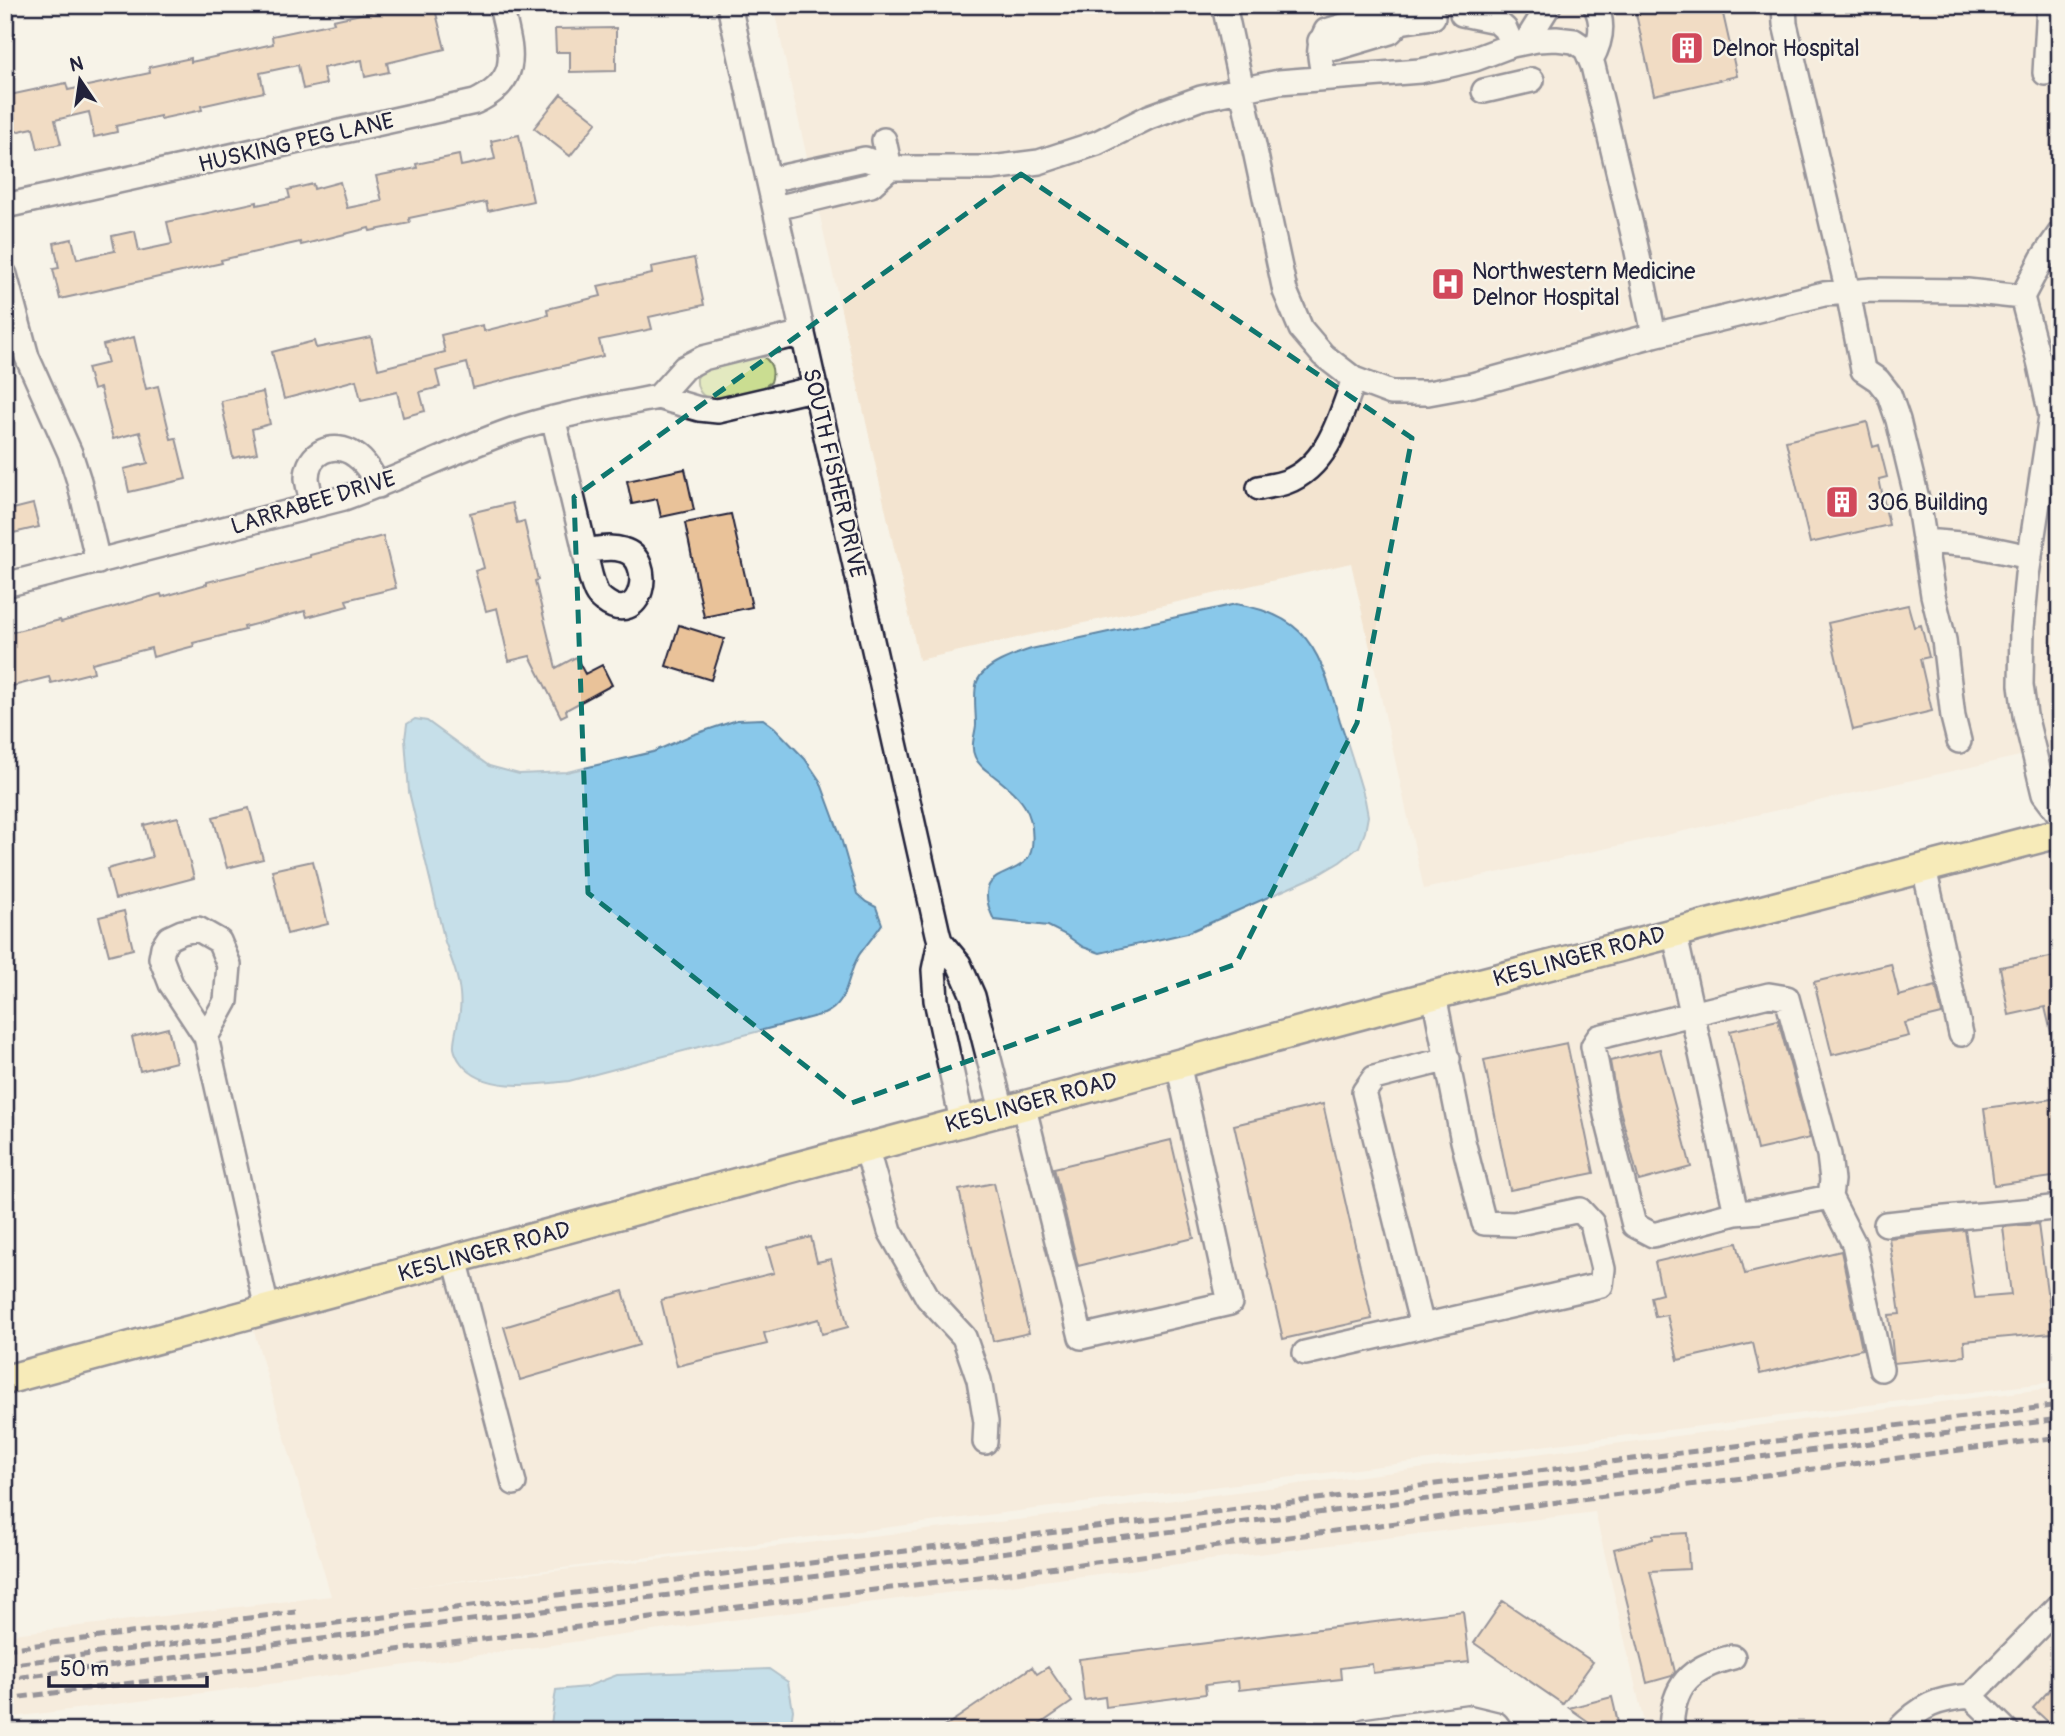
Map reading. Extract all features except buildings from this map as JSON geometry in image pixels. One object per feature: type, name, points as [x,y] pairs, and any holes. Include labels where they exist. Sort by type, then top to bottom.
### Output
[{"type":"main road","name":"KESLINGER ROAD","points":[[5,1380],[1012,1107],[2060,833]]},
{"type":"street","name":"HUSKING PEG LANE","points":[[5,206],[475,102],[497,88],[510,68],[512,57],[501,5]]},
{"type":"street","name":"SOUTH FISHER DRIVE","points":[[729,5],[939,938],[934,970],[936,1000],[962,1121]]},
{"type":"street","points":[[1224,5],[1285,291],[1301,328],[1323,355],[1354,379],[1391,393],[1428,393],[1472,385],[1654,335],[1824,294],[1967,292],[2022,297]]},
{"type":"street","points":[[1519,43],[1549,5]]},
{"type":"street","points":[[1591,60],[1601,38],[1595,5]]},
{"type":"street","points":[[1784,5],[1785,24],[1848,292],[1863,370],[1878,380],[1889,394],[1919,507],[1933,595],[1944,640],[1953,717],[1959,741]]},
{"type":"street","points":[[2045,73],[2049,5]]},
{"type":"street","points":[[1462,14],[1496,21],[1519,43]]},
{"type":"street","points":[[1324,78],[1318,49],[1321,41],[1336,48],[1390,32],[1400,22],[1433,17]]},
{"type":"street","points":[[769,180],[865,159],[890,168],[991,169],[1039,162],[1097,143],[1149,117],[1200,98],[1279,82],[1420,71],[1475,59],[1519,43],[1556,39],[1574,41],[1586,49],[1591,60],[1635,242],[1654,335]]},
{"type":"street","points":[[1484,91],[1532,80]]},
{"type":"street","points":[[884,140],[890,168]]},
{"type":"street","points":[[776,208],[871,185],[890,168]]},
{"type":"street","points":[[2060,233],[2042,259],[2022,297],[2060,450]]},
{"type":"street","points":[[5,275],[27,357],[70,453],[98,562]]},
{"type":"street","points":[[658,397],[684,368],[703,358],[803,332]]},
{"type":"street","points":[[1259,488],[1287,482],[1314,465],[1335,433],[1354,379]]},
{"type":"street","name":"LARRABEE DRIVE","points":[[5,585],[313,506],[378,486],[512,430],[553,418],[658,397],[699,409],[718,411],[816,388]]},
{"type":"street","points":[[2051,416],[2022,628],[2021,685],[2025,715],[2044,794],[2060,816]]},
{"type":"street","points":[[553,418],[585,551]]},
{"type":"street","points":[[313,506],[307,479],[309,466],[316,456],[328,448],[340,448],[355,454],[367,466],[378,486]]},
{"type":"street","points":[[1924,541],[1973,545],[2030,557]]},
{"type":"street","points":[[1924,868],[1961,1034]]},
{"type":"street","points":[[1674,932],[1736,1213]]},
{"type":"street","name":"SOUTH FISHER DRIVE","points":[[939,938],[959,964],[973,996],[1012,1107],[1081,1337],[1230,1303],[1178,1063]]},
{"type":"street","points":[[1305,1353],[1601,1285],[1603,1269],[1592,1223],[1580,1210],[1514,1224],[1483,1223],[1463,1141],[1434,995]]},
{"type":"street","points":[[1830,1197],[1736,1213],[1653,1235],[1634,1225],[1606,1115],[1593,1046],[1599,1037],[1693,1013],[1769,995],[1787,998],[1829,1155],[1832,1180],[1830,1197],[1854,1244],[1881,1369]]},
{"type":"street","points":[[205,1037],[267,1309]]},
{"type":"street","points":[[1422,1326],[1364,1092],[1374,1078],[1448,1059]]},
{"type":"street","points":[[866,1147],[890,1231],[928,1298],[964,1337],[979,1380],[986,1422],[985,1442]]},
{"type":"street","points":[[1886,1224],[2059,1207],[2060,1213]]},
{"type":"street","points":[[455,1259],[514,1483]]},
{"type":"street","points":[[1897,1731],[1911,1716],[1926,1706],[1944,1698],[1971,1696],[2060,1605]]},
{"type":"street","points":[[1671,1731],[1675,1701],[1689,1676],[1713,1662],[1733,1657]]},
{"type":"street","points":[[1971,1696],[2007,1731]]},
{"type":"street","points":[[1365,1731],[1467,1717],[1496,1724],[1501,1731]]},
{"type":"highlighted area","points":[[1021,174],[1412,438],[1357,723],[1236,964],[852,1103],[588,893],[574,497]]},
{"type":"shaded area","name":"Northwestern Medicine Delnor Hospital","points":[[773,5],[2060,5],[2060,747],[1424,889],[1351,563],[919,660]]},
{"type":"shaded area","points":[[2060,844],[2060,1381],[410,1587],[1026,1519],[2060,1387],[2060,1731],[1646,1731],[1595,1512],[754,1617],[5,1718],[5,1635],[331,1596],[251,1321]]},
{"type":"green space","points":[[760,355],[769,363],[773,373],[771,382],[761,389],[713,400],[700,392],[697,378],[703,369]]},
{"type":"water","points":[[1236,604],[1262,610],[1286,621],[1300,632],[1315,652],[1329,686],[1365,800],[1368,816],[1359,847],[1316,876],[1187,933],[1100,953],[1083,947],[1048,926],[994,920],[987,901],[988,889],[993,880],[1028,858],[1033,834],[1029,814],[1019,798],[976,760],[973,745],[976,725],[975,691],[980,676],[1001,661],[1031,649]]},
{"type":"water","points":[[415,719],[427,721],[489,766],[519,774],[567,772],[653,752],[737,720],[763,719],[805,759],[820,781],[840,835],[857,894],[876,907],[882,924],[859,955],[843,996],[824,1014],[569,1081],[511,1085],[483,1079],[471,1073],[461,1063],[454,1048],[461,1002],[459,985],[445,942],[409,792],[405,739],[407,724]]},
{"type":"water","points":[[769,1669],[788,1682],[793,1710],[790,1731],[550,1731],[556,1690],[586,1687],[617,1675]]},
{"type":"railway","points":[[5,1665],[2060,1405]]},
{"type":"railway","points":[[5,1679],[2060,1419]]},
{"type":"railway","points":[[5,1699],[1010,1573],[2060,1437]]},
{"type":"railway","points":[[5,1649],[296,1612]]},
{"type":"place","name":"Delnor Hospital","points":[[1687,48]]},
{"type":"place","name":"Northwestern Medicine Delnor Hospital","points":[[1448,284]]},
{"type":"place","name":"306 Building","points":[[1842,502]]}]
